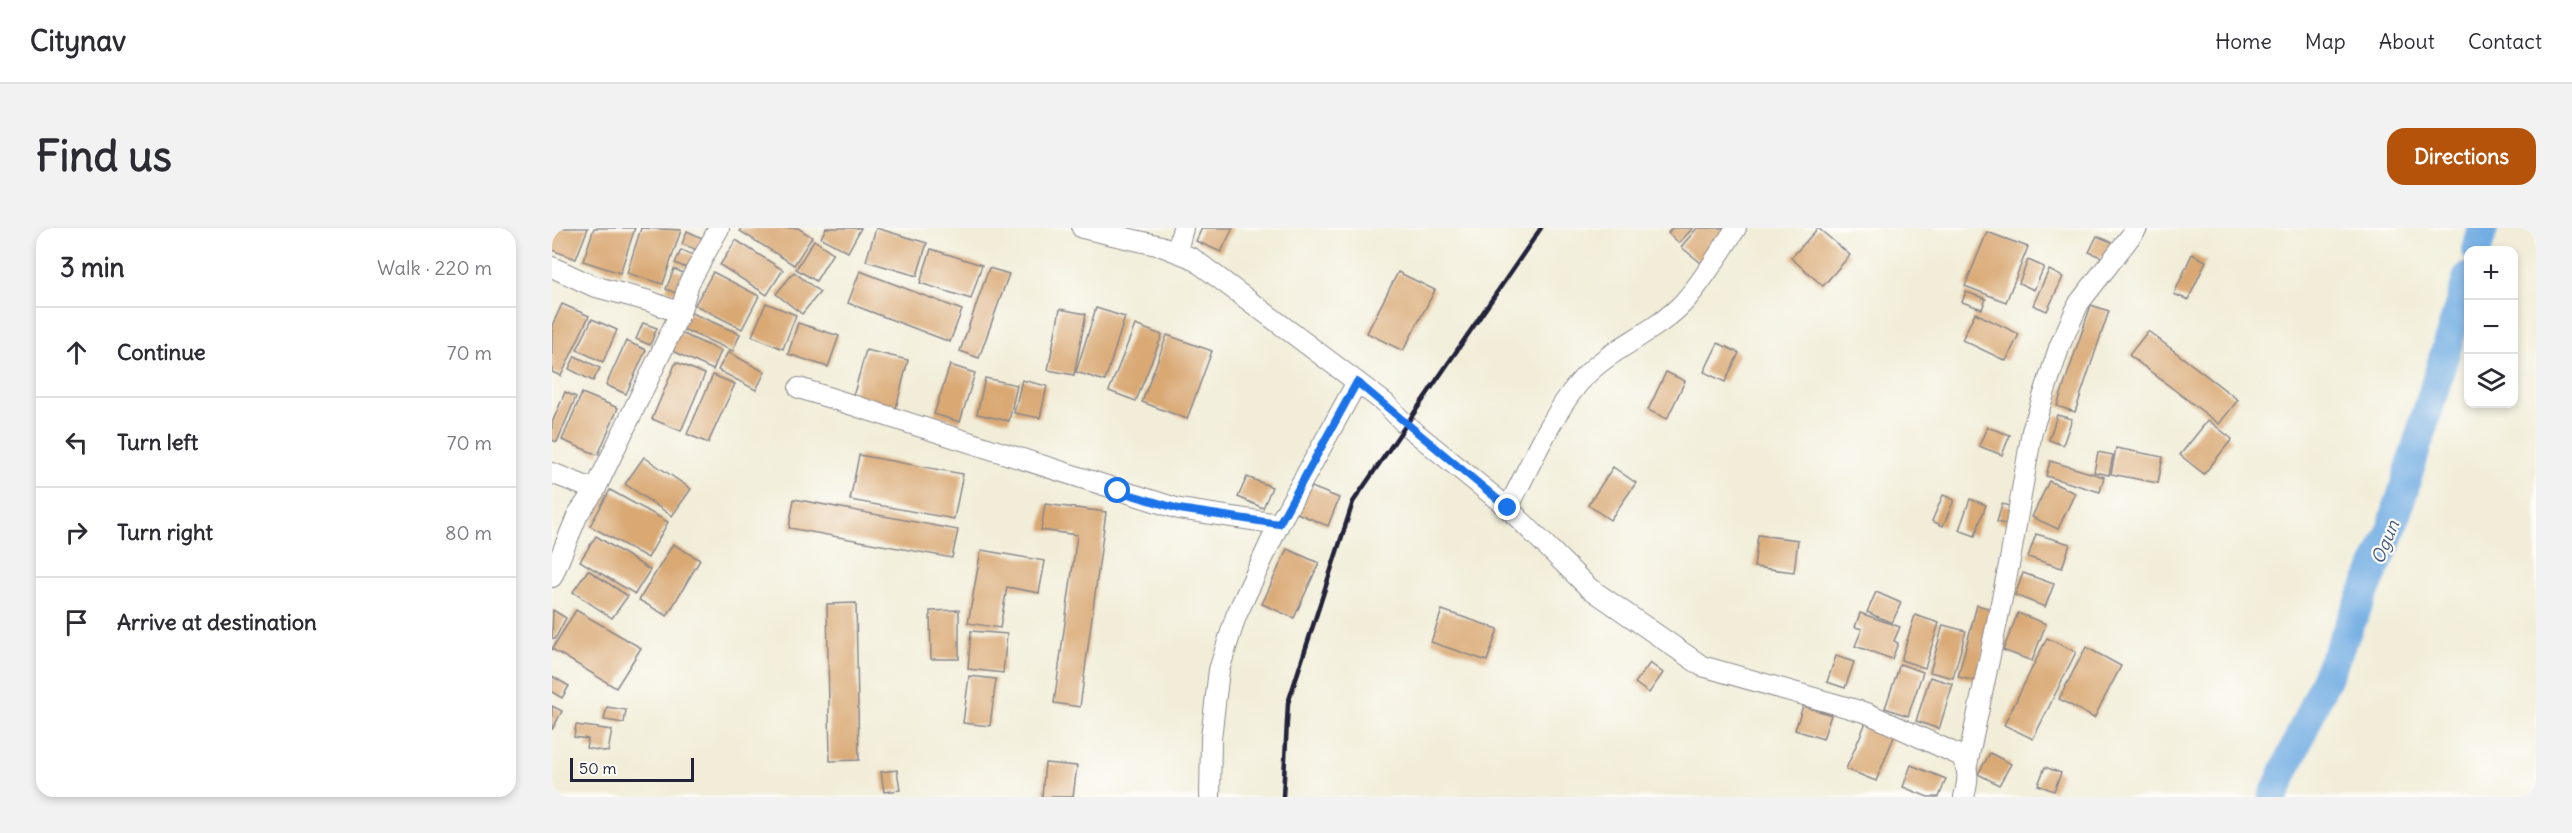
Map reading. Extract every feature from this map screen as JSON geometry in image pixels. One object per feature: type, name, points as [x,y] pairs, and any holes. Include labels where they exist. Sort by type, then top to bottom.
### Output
[{"type":"street","points":[[552,577],[578,514],[595,490],[680,313],[689,283],[719,228]]},
{"type":"street","points":[[1083,228],[1177,251],[1214,273],[1357,382],[1508,508],[1588,587],[1702,666],[1867,713],[1961,756],[1967,765]]},
{"type":"street","points":[[1177,251],[1183,228]]},
{"type":"street","points":[[1508,508],[1565,402],[1578,383],[1597,364],[1683,303],[1736,228]]},
{"type":"street","points":[[1964,797],[1968,780],[1967,765],[2010,560],[2032,431],[2060,345],[2079,303],[2137,228]]},
{"type":"street","points":[[552,267],[593,286],[649,301],[680,313]]},
{"type":"street","points":[[1210,797],[1211,738],[1219,670],[1236,616],[1279,524],[1357,382]]},
{"type":"street","points":[[799,388],[1179,509],[1279,524]]},
{"type":"street","points":[[552,473],[595,490]]},
{"type":"building","points":[[552,228],[588,228],[576,259],[552,250]]},
{"type":"building","points":[[594,228],[635,228],[620,273],[583,261]]},
{"type":"building","points":[[641,228],[681,230],[663,284],[627,273]]},
{"type":"building","points":[[741,228],[798,228],[812,237],[794,265],[740,231]]},
{"type":"building","points":[[826,228],[861,228],[848,252],[821,238]]},
{"type":"building","points":[[876,228],[927,243],[917,276],[866,261]]},
{"type":"building","points":[[1202,228],[1233,228],[1221,252],[1196,241]]},
{"type":"building","points":[[1672,228],[1693,228],[1679,243],[1668,233]]},
{"type":"building","points":[[1697,228],[1731,228],[1705,266],[1681,247]]},
{"type":"building","points":[[1818,228],[1850,255],[1823,286],[1791,258]]},
{"type":"building","points":[[687,231],[702,238],[697,250],[682,244]]},
{"type":"building","points":[[1987,232],[2028,247],[2006,302],[1965,286]]},
{"type":"building","points":[[2097,236],[2116,244],[2108,260],[2089,252]]},
{"type":"building","points":[[736,240],[783,270],[767,295],[720,265]]},
{"type":"building","points":[[814,240],[833,253],[816,281],[796,269]]},
{"type":"building","points":[[931,249],[982,265],[971,299],[920,283]]},
{"type":"building","points":[[681,250],[696,256],[691,270],[675,263]]},
{"type":"building","points":[[2192,254],[2206,261],[2188,300],[2174,294]]},
{"type":"building","points":[[2028,260],[2044,267],[2034,290],[2019,283]]},
{"type":"building","points":[[989,268],[1009,274],[979,358],[960,351]]},
{"type":"building","points":[[674,269],[686,274],[678,294],[666,289]]},
{"type":"building","points":[[2049,270],[2063,277],[2047,311],[2033,305]]},
{"type":"building","points":[[860,271],[962,310],[950,342],[848,303]]},
{"type":"building","points":[[713,272],[759,296],[742,329],[695,305]]},
{"type":"building","points":[[794,272],[820,292],[802,314],[776,294]]},
{"type":"building","points":[[1398,272],[1435,290],[1403,351],[1367,333]]},
{"type":"building","points":[[1966,292],[1986,299],[1982,309],[1962,302]]},
{"type":"building","points":[[766,303],[796,315],[783,349],[752,336]]},
{"type":"building","points":[[562,304],[589,316],[561,376],[552,372],[552,326]]},
{"type":"building","points":[[2091,305],[2109,311],[2075,412],[2057,406]]},
{"type":"building","points":[[1096,308],[1125,317],[1105,381],[1076,372]]},
{"type":"building","points":[[1060,309],[1086,314],[1074,375],[1048,370]]},
{"type":"building","points":[[687,311],[740,334],[733,351],[680,328]]},
{"type":"building","points":[[1975,313],[2019,334],[2006,361],[1962,340]]},
{"type":"building","points":[[592,319],[617,330],[603,362],[577,350]]},
{"type":"building","points":[[643,323],[657,328],[650,345],[636,339]]},
{"type":"building","points":[[798,323],[839,336],[828,367],[788,354]]},
{"type":"building","points":[[1135,325],[1162,335],[1136,401],[1109,391]]},
{"type":"building","points":[[674,330],[721,351],[713,370],[666,348]]},
{"type":"building","points":[[2148,331],[2238,400],[2219,424],[2129,355]]},
{"type":"building","points":[[1167,335],[1212,351],[1187,419],[1142,402]]},
{"type":"building","points":[[626,341],[646,350],[626,394],[606,385]]},
{"type":"building","points":[[1718,343],[1739,353],[1725,382],[1704,372]]},
{"type":"building","points":[[866,350],[908,360],[896,408],[853,397]]},
{"type":"building","points":[[728,352],[765,372],[756,390],[718,370]]},
{"type":"building","points":[[575,356],[600,368],[593,381],[569,369]]},
{"type":"building","points":[[676,362],[705,374],[681,431],[652,419]]},
{"type":"building","points":[[950,365],[975,373],[960,422],[934,414]]},
{"type":"building","points":[[1666,372],[1685,381],[1667,419],[1648,410]]},
{"type":"building","points":[[713,375],[735,384],[708,443],[687,434]]},
{"type":"building","points":[[985,378],[1017,385],[1009,421],[977,414]]},
{"type":"building","points":[[1022,380],[1047,386],[1040,418],[1014,413]]},
{"type":"building","points":[[565,392],[576,397],[557,442],[552,440],[552,423]]},
{"type":"building","points":[[582,393],[618,408],[598,455],[562,440]]},
{"type":"building","points":[[2057,415],[2072,419],[2063,445],[2049,440]]},
{"type":"building","points":[[2208,420],[2232,439],[2204,474],[2180,455]]},
{"type":"building","points":[[1987,427],[2010,435],[2002,455],[1979,446]]},
{"type":"building","points":[[2116,448],[2163,457],[2158,483],[2111,474]]},
{"type":"building","points":[[2098,452],[2113,455],[2109,475],[2094,472]]},
{"type":"building","points":[[859,455],[963,474],[954,519],[850,500]]},
{"type":"building","points":[[644,457],[691,489],[672,516],[625,484]]},
{"type":"building","points":[[2050,461],[2104,477],[2100,492],[2046,476]]},
{"type":"building","points":[[1613,467],[1636,483],[1610,520],[1588,505]]},
{"type":"building","points":[[1247,477],[1272,487],[1263,508],[1238,497]]},
{"type":"building","points":[[2049,481],[2075,493],[2058,529],[2032,517]]},
{"type":"building","points":[[1309,486],[1339,498],[1328,526],[1297,513]]},
{"type":"building","points":[[610,490],[668,522],[648,558],[590,526]]},
{"type":"building","points":[[1943,495],[1954,500],[1943,526],[1932,521]]},
{"type":"building","points":[[794,499],[958,530],[952,558],[789,528]]},
{"type":"building","points":[[1970,499],[1986,505],[1975,536],[1959,530]]},
{"type":"building","points":[[1045,504],[1106,512],[1080,707],[1054,703],[1077,535],[1041,530]]},
{"type":"building","points":[[2002,504],[2017,508],[2012,526],[1997,522]]},
{"type":"building","points":[[2036,534],[2070,544],[2062,568],[2028,557]]},
{"type":"building","points":[[1758,535],[1798,540],[1794,572],[1754,567]]},
{"type":"building","points":[[596,536],[650,570],[635,594],[580,561]]},
{"type":"building","points":[[673,544],[700,560],[667,616],[639,600]]},
{"type":"building","points":[[1287,549],[1319,563],[1294,618],[1262,604]]},
{"type":"building","points":[[981,550],[1045,561],[1039,593],[1007,587],[1000,628],[968,623]]},
{"type":"building","points":[[588,570],[628,596],[612,618],[573,592]]},
{"type":"building","points":[[2023,573],[2054,584],[2045,607],[2015,595]]},
{"type":"building","points":[[1876,592],[1901,603],[1892,623],[1867,612]]},
{"type":"building","points":[[856,603],[859,760],[830,761],[827,604]]},
{"type":"building","points":[[1977,605],[1995,610],[1976,681],[1958,677]]},
{"type":"building","points":[[553,610],[566,618],[555,639],[552,638]]},
{"type":"building","points":[[576,610],[641,648],[616,688],[552,649]]},
{"type":"building","points":[[959,610],[959,659],[931,659],[930,611]]},
{"type":"building","points":[[1442,610],[1498,629],[1487,661],[1431,642]]},
{"type":"building","points":[[1860,613],[1900,627],[1894,641],[1898,643],[1892,659],[1855,646],[1862,629],[1855,627]]},
{"type":"building","points":[[2018,613],[2046,624],[2032,661],[2003,650]]},
{"type":"building","points":[[1915,615],[1939,623],[1925,668],[1901,660]]},
{"type":"building","points":[[1943,625],[1966,631],[1953,678],[1930,672]]},
{"type":"building","points":[[971,631],[1007,634],[1003,673],[968,669]]},
{"type":"building","points":[[2047,638],[2076,652],[2033,739],[2004,725]]},
{"type":"building","points":[[2086,647],[2121,666],[2094,718],[2059,699]]},
{"type":"building","points":[[1836,656],[1854,662],[1845,688],[1827,682]]},
{"type":"building","points":[[1650,663],[1663,673],[1649,693],[1635,683]]},
{"type":"building","points":[[1900,664],[1923,672],[1908,716],[1885,708]]},
{"type":"building","points":[[552,676],[569,686],[562,698],[552,692]]},
{"type":"building","points":[[969,676],[996,679],[990,726],[963,723]]},
{"type":"building","points":[[1930,677],[1953,684],[1939,729],[1916,721]]},
{"type":"building","points":[[552,706],[562,711],[552,730]]},
{"type":"building","points":[[1803,706],[1831,715],[1823,739],[1795,730]]},
{"type":"building","points":[[607,707],[626,710],[624,723],[604,720]]},
{"type":"building","points":[[1867,720],[1896,732],[1876,781],[1846,769]]},
{"type":"building","points":[[576,725],[612,730],[608,752],[586,748],[588,739],[574,737]]},
{"type":"building","points":[[1990,753],[2011,764],[1999,785],[1978,774]]},
{"type":"building","points":[[1045,763],[1077,766],[1073,797],[1042,797]]},
{"type":"building","points":[[1911,765],[1946,779],[1939,797],[1928,797],[1903,787]]},
{"type":"building","points":[[2045,767],[2061,773],[2054,791],[2038,785]]},
{"type":"building","points":[[897,770],[900,790],[884,792],[881,772]]},
{"type":"waterway","name":"Ogun","points":[[2478,246],[2483,228]]},
{"type":"waterway","name":"Ogun","points":[[2273,797],[2390,534],[2464,290]]},
{"type":"railway","points":[[1283,797],[1288,703],[1353,502],[1541,228]]},
{"type":"route","points":[[1118,491],[1179,509],[1279,524],[1357,382],[1385,403],[1406,424],[1508,508]]}]
